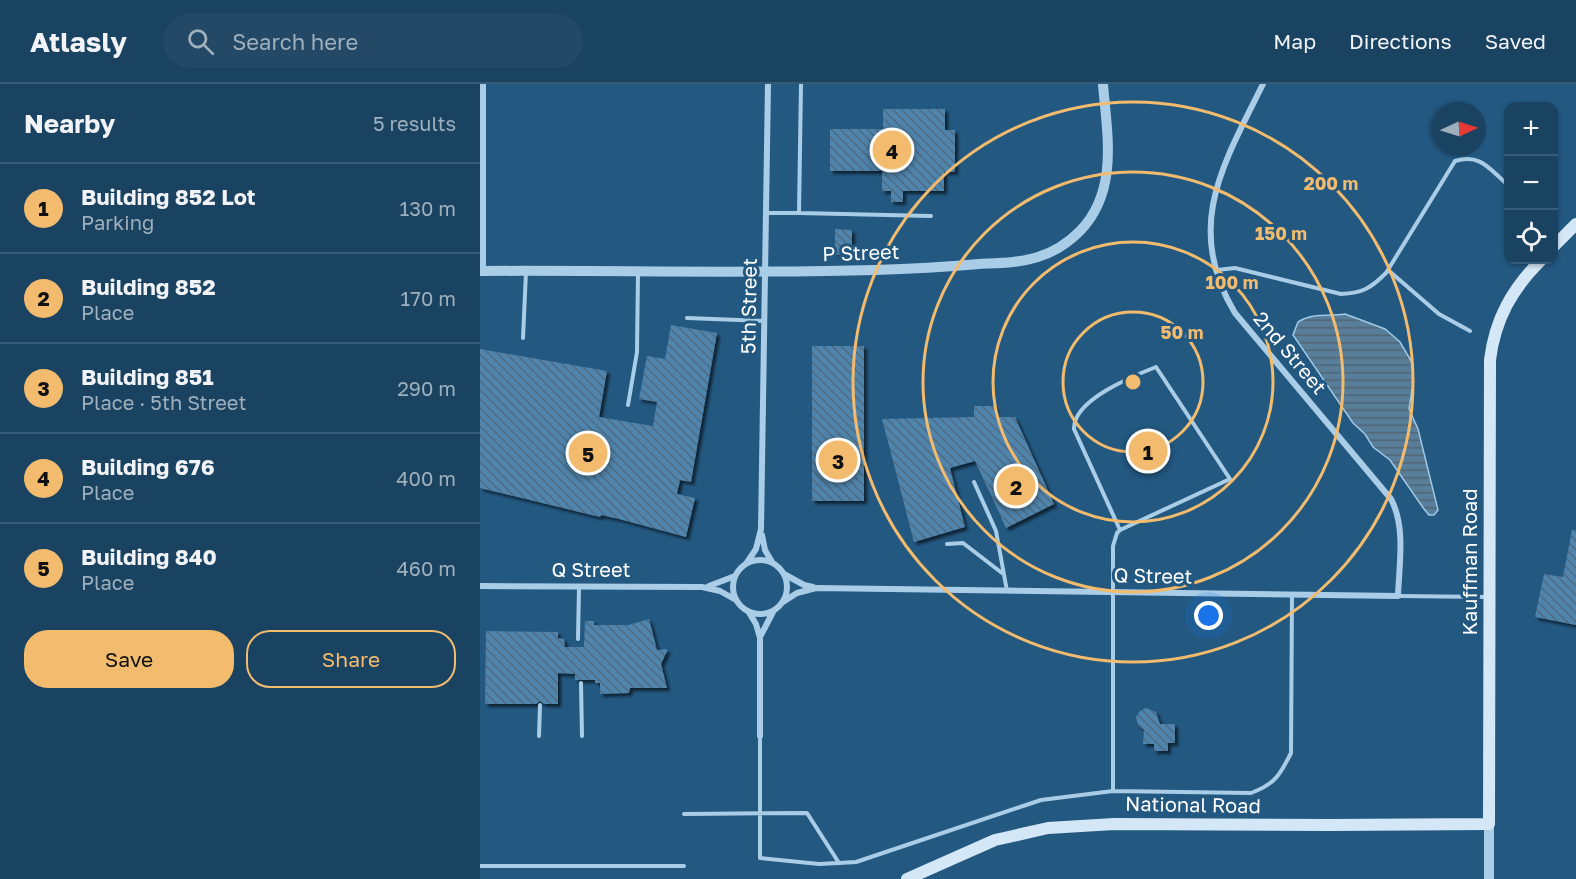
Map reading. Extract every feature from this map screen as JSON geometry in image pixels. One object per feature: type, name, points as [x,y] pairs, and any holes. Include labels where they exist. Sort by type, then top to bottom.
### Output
[{"type":"main road","points":[[1558,242],[1576,224]]},
{"type":"main road","name":"Kauffman Road","points":[[1490,824],[1491,350],[1498,322],[1510,296],[1537,264]]},
{"type":"main road","name":"National Road","points":[[907,879],[995,840],[1048,828],[1114,824],[1490,824]]},
{"type":"street","points":[[482,271],[481,108],[483,84]]},
{"type":"street","name":"5th Street","points":[[768,84],[761,529],[765,550],[774,564]]},
{"type":"street","name":"P Street","points":[[482,271],[766,273],[917,269],[1038,257],[1074,236],[1099,204],[1105,187],[1108,159],[1103,84]]},
{"type":"street","name":"2nd Street","points":[[1263,84],[1223,168],[1213,199],[1211,234],[1217,270],[1235,313],[1391,499],[1395,507],[1400,533],[1398,596]]},
{"type":"street","name":"5th Street","points":[[746,564],[756,549],[761,529]]},
{"type":"street","points":[[760,638],[765,623],[783,602],[787,584],[774,564],[758,560],[746,564],[736,576],[733,589],[736,600],[748,611],[756,624],[760,638],[760,736]]},
{"type":"street","name":"Q Street","points":[[782,574],[816,588],[1398,596]]},
{"type":"street","name":"Q Street","points":[[702,587],[736,576]]},
{"type":"street","name":"Q Street","points":[[480,586],[702,587],[720,591],[736,600]]},
{"type":"street","name":"Q Street","points":[[783,602],[797,593],[816,588]]},
{"type":"street","points":[[748,611],[760,615],[773,612]]},
{"type":"street","name":"Kauffman Road","points":[[1489,879],[1490,824]]},
{"type":"lane","points":[[799,213],[801,84]]},
{"type":"lane","points":[[1217,270],[1235,268],[1341,294],[1359,293],[1375,285],[1388,270],[1455,161],[1466,158],[1479,159],[1504,181]]},
{"type":"lane","points":[[766,213],[931,216]]},
{"type":"lane","points":[[1388,270],[1439,314],[1470,331]]},
{"type":"lane","points":[[524,338],[526,271]]},
{"type":"lane","points":[[628,405],[637,352],[638,272]]},
{"type":"lane","points":[[687,318],[765,321]]},
{"type":"lane","points":[[1113,791],[1112,592],[1113,546],[1117,533],[1230,479],[1156,367],[1123,381],[1095,399],[1079,412],[1074,421],[1074,429],[1120,530]]},
{"type":"lane","points":[[974,482],[996,531],[1007,591]]},
{"type":"lane","points":[[947,544],[963,543],[1004,574]]},
{"type":"lane","points":[[578,639],[579,586]]},
{"type":"lane","points":[[760,736],[760,858],[819,864],[856,862],[1041,800],[1113,791],[1251,793],[1268,786],[1281,774],[1291,753],[1292,595]]},
{"type":"lane","name":"Q Street","points":[[1398,596],[1489,597]]},
{"type":"lane","points":[[581,683],[582,736]]},
{"type":"lane","points":[[539,736],[540,705]]},
{"type":"lane","points":[[684,814],[807,813],[839,863]]},
{"type":"lane","points":[[480,866],[684,866]]},
{"type":"water","points":[[1345,314],[1385,329],[1400,342],[1413,364],[1409,409],[1418,429],[1438,510],[1434,515],[1429,515],[1390,460],[1373,447],[1365,434],[1353,423],[1293,335],[1298,322],[1304,319]]},
{"type":"building","points":[[883,109],[945,109],[945,130],[955,130],[955,172],[944,172],[944,191],[903,191],[903,202],[891,202],[891,191],[882,191],[882,171],[830,171],[830,129],[883,129]]},
{"type":"building","points":[[835,229],[852,230],[852,255],[835,255]]},
{"type":"building","points":[[671,325],[717,333],[691,482],[680,480],[677,494],[695,498],[686,537],[619,519],[601,515],[600,517],[480,488],[480,349],[607,371],[599,417],[653,426],[657,402],[639,399],[647,356],[665,359]]},
{"type":"building","points":[[812,346],[864,346],[864,501],[812,501]]},
{"type":"building","points":[[974,406],[995,406],[996,417],[1015,417],[1054,504],[1006,528],[975,461],[950,468],[965,527],[914,542],[882,419],[974,417]]},
{"type":"building","points":[[1572,530],[1576,530],[1576,625],[1535,617],[1544,574],[1563,577]]},
{"type":"building","points":[[649,619],[657,650],[668,649],[661,664],[667,688],[630,688],[629,693],[600,694],[600,683],[595,683],[595,680],[575,680],[575,674],[558,673],[558,704],[544,704],[540,701],[536,704],[485,704],[486,631],[558,632],[558,638],[564,639],[565,647],[584,647],[585,621],[594,621],[594,625],[628,625]]},
{"type":"building","points":[[1146,708],[1156,712],[1160,724],[1175,724],[1175,743],[1168,743],[1168,751],[1154,751],[1154,744],[1143,744],[1144,730],[1138,725],[1136,717]]},
{"type":"place","name":"Building 676","points":[[892,150]]},
{"type":"place","name":"Building 852 Lot","points":[[1148,451]]},
{"type":"place","name":"Building 840","points":[[588,453]]},
{"type":"place","name":"Building 851","points":[[838,460]]},
{"type":"place","name":"Building 852","points":[[1016,486]]}]
